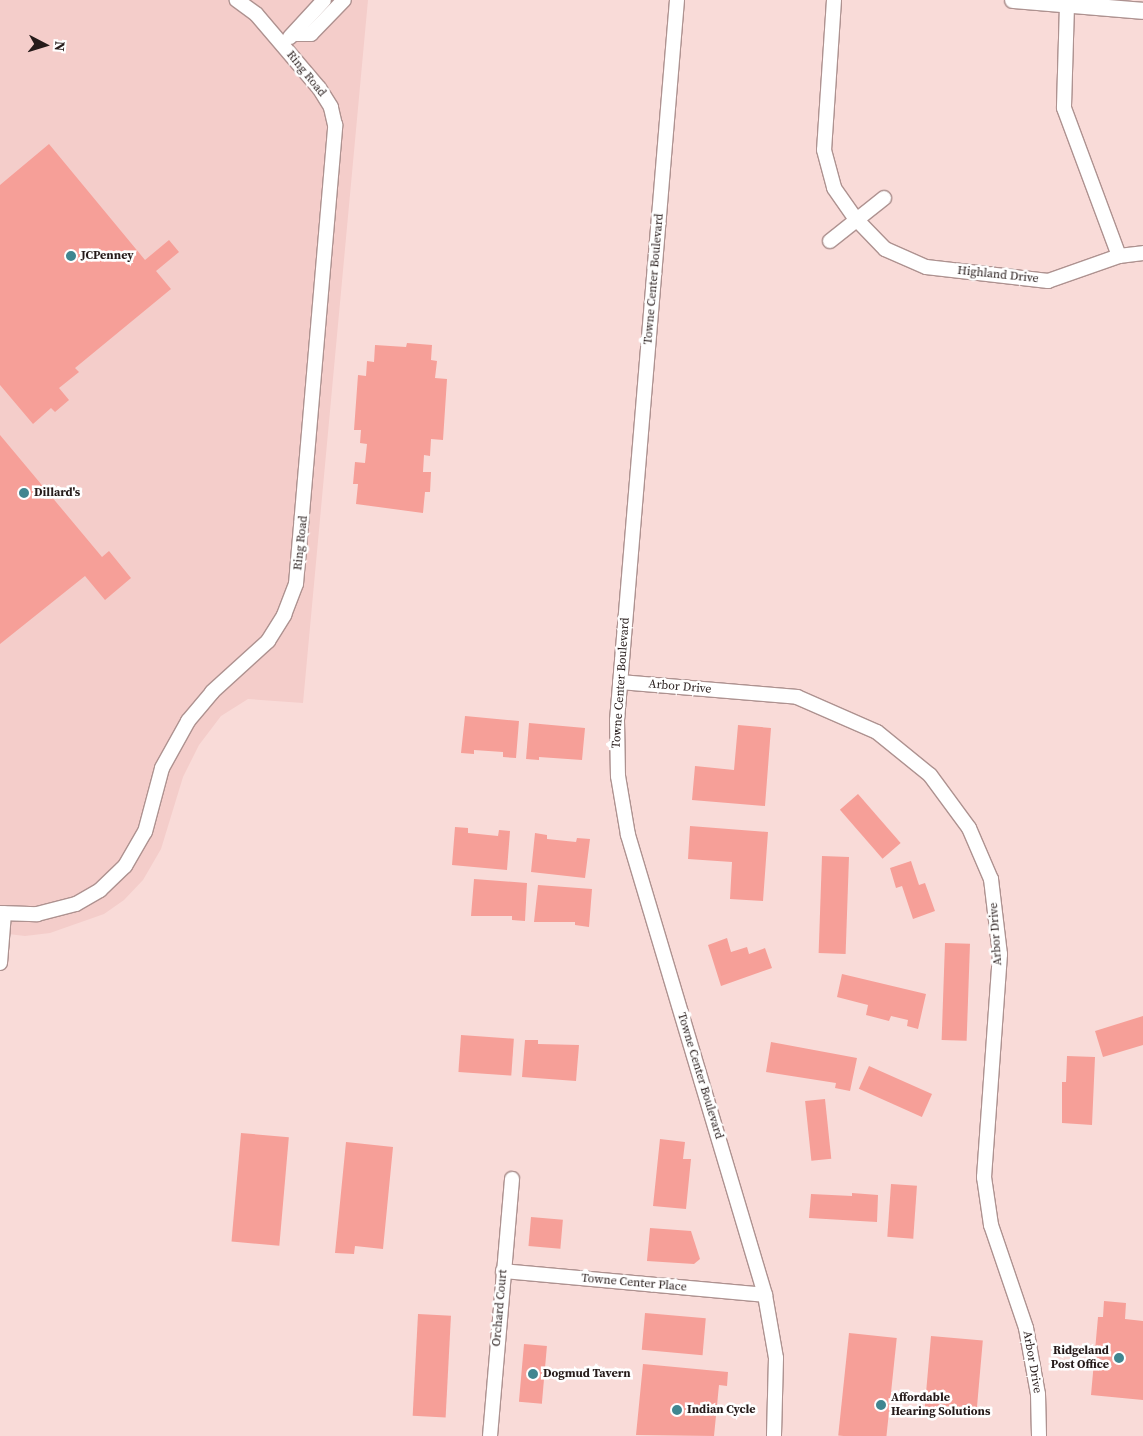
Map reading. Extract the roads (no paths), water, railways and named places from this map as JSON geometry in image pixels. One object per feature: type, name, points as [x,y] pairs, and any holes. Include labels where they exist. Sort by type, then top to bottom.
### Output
[{"type":"street","name":"Ring Road","points":[[2,913],[37,914],[76,904],[100,890],[125,866],[145,832],[162,768],[184,726],[212,692],[268,641],[284,615],[296,584],[336,125],[327,98],[256,14],[237,0]]},
{"type":"street","name":"Ring Road","points":[[282,44],[295,34],[302,20],[324,0]]},
{"type":"street","name":"Ring Road","points":[[295,34],[311,34],[344,0]]},
{"type":"street","name":"Towne Center Boulevard","points":[[677,0],[620,682],[616,756],[628,835],[765,1295],[776,1358],[774,1436]]},
{"type":"street","name":"Highland Drive","points":[[834,0],[824,150],[834,188],[856,219],[885,249],[926,267],[1048,281],[1119,256],[1143,254]]},
{"type":"street","points":[[1013,0],[1143,11]]},
{"type":"street","points":[[1067,5],[1064,108],[1119,256]]},
{"type":"street","points":[[830,241],[884,198]]},
{"type":"street","name":"Arbor Drive","points":[[620,682],[797,697],[877,732],[930,775],[969,828],[991,879],[1000,954],[984,1177],[991,1225],[1026,1328],[1038,1394],[1039,1436]]},
{"type":"street","points":[[0,963],[2,913]]},
{"type":"street","name":"Orchard Court","points":[[490,1436],[512,1179]]},
{"type":"street","name":"Towne Center Place","points":[[504,1270],[765,1295]]},
{"type":"place","name":"JCPenney","points":[[71,256]]},
{"type":"place","name":"Dillard's","points":[[24,493]]},
{"type":"place","name":"Ridgeland Post Office","points":[[1119,1358]]},
{"type":"place","name":"Dogmud Tavern","points":[[533,1374]]},
{"type":"place","name":"Affordable Hearing Solutions","points":[[881,1405]]},
{"type":"place","name":"Indian Cycle","points":[[677,1410]]}]
